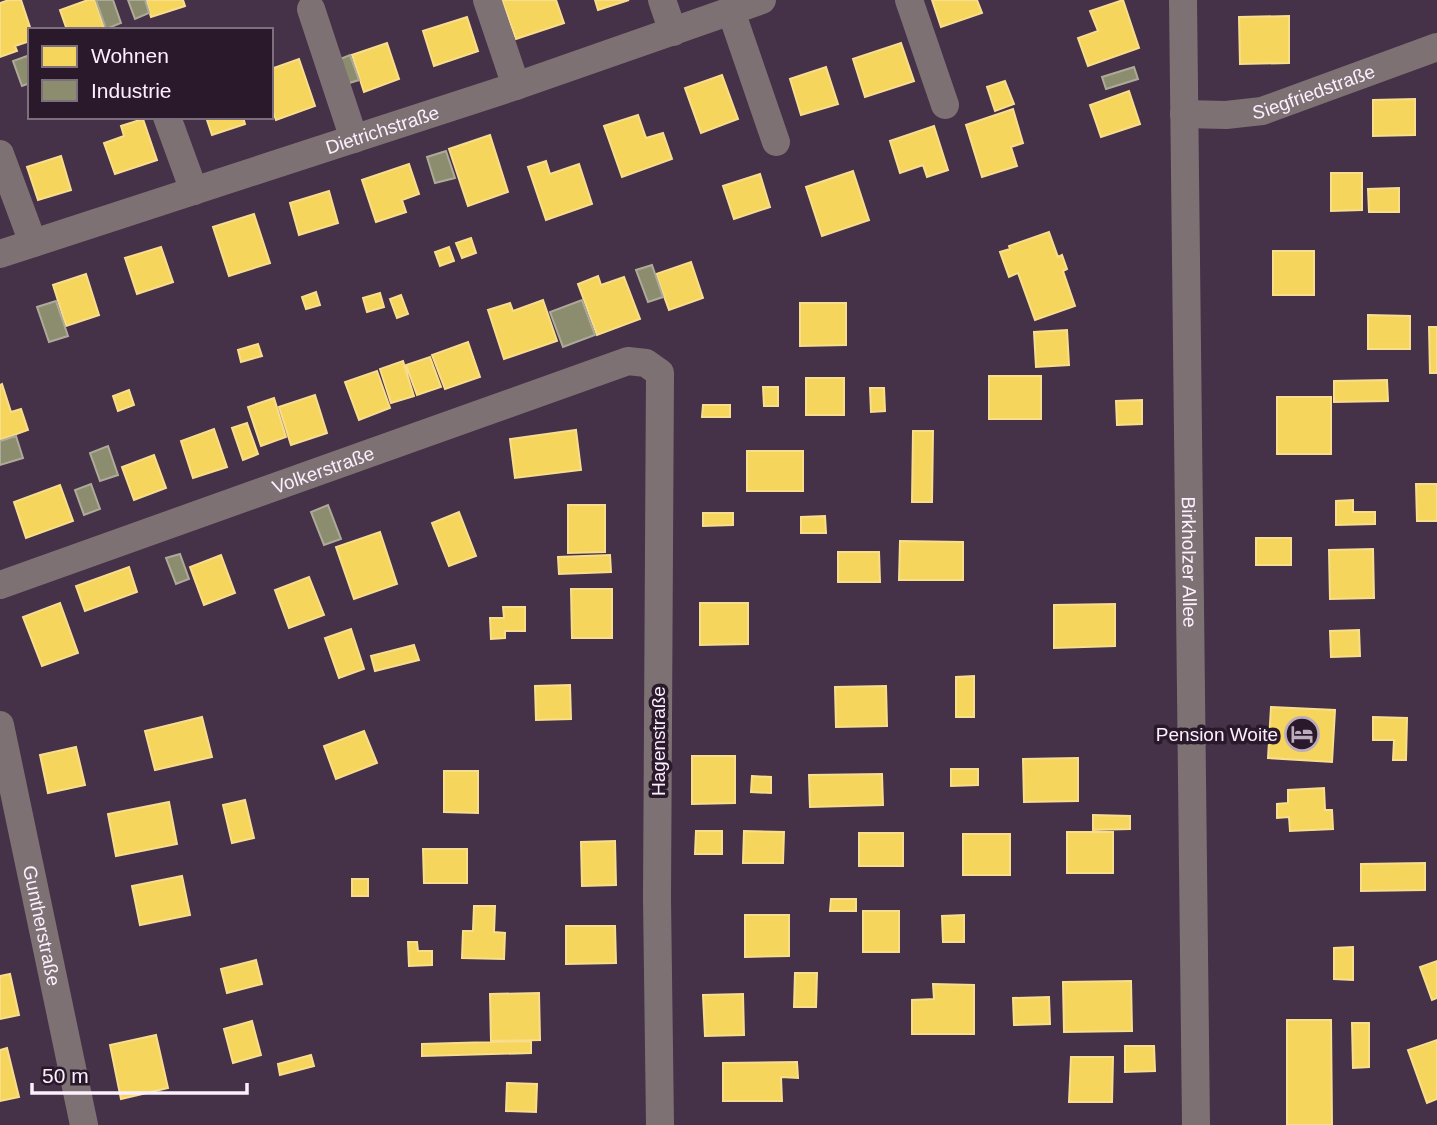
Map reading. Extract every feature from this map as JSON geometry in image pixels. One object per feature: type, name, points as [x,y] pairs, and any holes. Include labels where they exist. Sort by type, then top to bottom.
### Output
[{"type":"street","points":[[487,0],[516,86]]},
{"type":"street","points":[[662,0],[673,32]]},
{"type":"street","name":"Dietrichstraße","points":[[0,254],[516,86],[762,0]]},
{"type":"street","points":[[909,0],[946,105]]},
{"type":"street","name":"Birkholzer Allee","points":[[1183,0],[1196,1125]]},
{"type":"street","points":[[311,9],[354,139]]},
{"type":"street","points":[[731,11],[776,142]]},
{"type":"street","name":"Siegfriedstraße","points":[[1184,114],[1226,115],[1262,111],[1437,47]]},
{"type":"street","points":[[168,119],[194,191]]},
{"type":"street","points":[[0,154],[33,243]]},
{"type":"street","name":"Volkerstraße","points":[[0,585],[628,362],[646,363]]},
{"type":"street","name":"Hagenstraße","points":[[646,363],[660,373],[657,898],[660,1125]]},
{"type":"street","name":"Guntherstraße","points":[[0,725],[84,1125]]},
{"type":"building: Wohnen","points":[[21,0],[30,28],[28,28],[28,42],[15,46],[17,51],[0,57],[0,3]]},
{"type":"building: Wohnen","points":[[95,0],[104,28],[66,28],[60,10]]},
{"type":"building: Wohnen","points":[[146,0],[183,0],[185,6],[151,17]]},
{"type":"building: Wohnen","points":[[502,0],[556,0],[564,23],[516,39]]},
{"type":"building: Wohnen","points":[[595,0],[629,0],[598,10]]},
{"type":"building: Wohnen","points":[[932,0],[977,0],[982,13],[941,27]]},
{"type":"building: Wohnen","points":[[1123,0],[1139,48],[1088,66],[1078,38],[1098,31],[1090,11]]},
{"type":"building: Wohnen","points":[[1289,16],[1289,63],[1240,64],[1239,17]]},
{"type":"building: Wohnen","points":[[467,17],[478,51],[434,66],[423,31]]},
{"type":"building: Wohnen","points":[[387,43],[399,79],[364,92],[352,55]]},
{"type":"building: Wohnen","points":[[901,43],[914,81],[865,97],[853,59]]},
{"type":"building: Wohnen","points":[[299,59],[315,106],[276,120],[273,112],[273,68]]},
{"type":"building: Wohnen","points":[[826,67],[838,104],[801,115],[790,79]]},
{"type":"building: Wohnen","points":[[722,75],[738,119],[701,133],[685,88]]},
{"type":"building: Wohnen","points":[[1005,81],[1014,104],[995,111],[987,87]]},
{"type":"building: Wohnen","points":[[1129,91],[1140,124],[1101,137],[1090,105]]},
{"type":"building: Wohnen","points":[[1415,99],[1415,135],[1373,136],[1373,100]]},
{"type":"building: Wohnen","points":[[1013,109],[1023,143],[1011,147],[1017,166],[982,177],[966,125]]},
{"type":"building: Wohnen","points":[[638,115],[646,138],[663,133],[672,159],[622,177],[604,126]]},
{"type":"building: Wohnen","points":[[143,119],[157,160],[115,174],[104,143],[124,136],[121,126]]},
{"type":"building: Wohnen","points":[[207,119],[244,119],[245,124],[212,135]]},
{"type":"building: Wohnen","points":[[934,126],[948,170],[927,177],[923,165],[900,173],[890,141]]},
{"type":"building: Wohnen","points":[[490,135],[508,192],[468,206],[449,149]]},
{"type":"building: Wohnen","points":[[61,156],[71,190],[38,200],[27,167]]},
{"type":"building: Wohnen","points":[[546,161],[550,174],[579,164],[592,204],[546,220],[528,167]]},
{"type":"building: Wohnen","points":[[409,164],[419,194],[402,200],[406,212],[376,222],[362,180]]},
{"type":"building: Wohnen","points":[[853,171],[869,220],[822,236],[806,187]]},
{"type":"building: Wohnen","points":[[1331,173],[1362,173],[1362,210],[1331,211]]},
{"type":"building: Wohnen","points":[[760,174],[770,207],[734,219],[723,186]]},
{"type":"building: Wohnen","points":[[1399,188],[1399,212],[1369,212],[1368,189]]},
{"type":"building: Wohnen","points":[[329,191],[338,223],[299,235],[290,203]]},
{"type":"building: Wohnen","points":[[254,214],[270,263],[229,276],[213,227]]},
{"type":"building: Wohnen","points":[[1049,232],[1058,257],[1062,255],[1067,269],[1063,271],[1075,306],[1035,320],[1018,273],[1009,277],[1000,252],[1010,249],[1009,246]]},
{"type":"building: Wohnen","points":[[471,238],[476,253],[462,258],[456,243]]},
{"type":"building: Wohnen","points":[[161,247],[173,282],[137,294],[125,258]]},
{"type":"building: Wohnen","points":[[449,247],[454,261],[440,266],[435,252]]},
{"type":"building: Wohnen","points":[[1273,251],[1314,251],[1314,295],[1273,295]]},
{"type":"building: Wohnen","points":[[691,262],[703,298],[669,310],[656,274]]},
{"type":"building: Wohnen","points":[[86,274],[99,315],[66,326],[53,285]]},
{"type":"building: Wohnen","points":[[598,276],[601,285],[624,277],[640,319],[597,335],[578,284]]},
{"type":"building: Wohnen","points":[[316,292],[320,305],[306,309],[302,297]]},
{"type":"building: Wohnen","points":[[380,293],[384,307],[367,312],[363,298]]},
{"type":"building: Wohnen","points":[[401,295],[408,314],[397,318],[390,299]]},
{"type":"building: Wohnen","points":[[543,300],[557,341],[504,359],[488,310],[510,303],[513,311]]},
{"type":"building: Wohnen","points":[[800,303],[846,303],[846,345],[800,346]]},
{"type":"building: Wohnen","points":[[1368,315],[1410,316],[1410,349],[1368,349]]},
{"type":"building: Wohnen","points":[[1429,327],[1437,327],[1437,373],[1430,373]]},
{"type":"building: Wohnen","points":[[1067,330],[1069,365],[1036,367],[1034,332]]},
{"type":"building: Wohnen","points":[[468,342],[480,377],[445,389],[432,355]]},
{"type":"building: Wohnen","points":[[258,344],[262,356],[241,362],[238,350]]},
{"type":"building: Wohnen","points":[[430,357],[441,387],[417,395],[406,365]]},
{"type":"building: Wohnen","points":[[403,361],[414,396],[391,403],[380,369]]},
{"type":"building: Wohnen","points":[[377,371],[390,408],[359,420],[345,382]]},
{"type":"building: Wohnen","points":[[989,376],[1041,376],[1041,419],[989,419]]},
{"type":"building: Wohnen","points":[[806,378],[844,378],[844,415],[806,415]]},
{"type":"building: Wohnen","points":[[1387,380],[1388,401],[1334,402],[1334,381]]},
{"type":"building: Wohnen","points":[[2,384],[11,412],[21,409],[28,430],[0,440],[0,385]]},
{"type":"building: Wohnen","points":[[763,387],[778,387],[778,406],[764,406]]},
{"type":"building: Wohnen","points":[[870,388],[884,388],[885,411],[871,412]]},
{"type":"building: Wohnen","points":[[129,390],[134,405],[118,411],[113,396]]},
{"type":"building: Wohnen","points":[[315,395],[327,433],[291,445],[279,407]]},
{"type":"building: Wohnen","points":[[1277,397],[1331,397],[1331,454],[1277,454]]},
{"type":"building: Wohnen","points":[[274,398],[286,437],[261,446],[248,407]]},
{"type":"building: Wohnen","points":[[1142,400],[1142,424],[1117,425],[1116,401]]},
{"type":"building: Wohnen","points":[[703,405],[730,405],[730,417],[702,417]]},
{"type":"building: Wohnen","points":[[247,423],[258,454],[243,460],[232,428]]},
{"type":"building: Wohnen","points":[[214,429],[227,467],[193,478],[181,441]]},
{"type":"building: Wohnen","points":[[576,430],[581,470],[515,478],[510,439]]},
{"type":"building: Wohnen","points":[[913,431],[933,431],[932,502],[912,502]]},
{"type":"building: Wohnen","points":[[747,451],[803,451],[803,491],[747,491]]},
{"type":"building: Wohnen","points":[[154,455],[166,488],[134,500],[122,467]]},
{"type":"building: Wohnen","points":[[1416,484],[1437,484],[1437,521],[1417,521]]},
{"type":"building: Wohnen","points":[[60,485],[73,521],[26,538],[14,502]]},
{"type":"building: Wohnen","points":[[1353,500],[1353,512],[1375,512],[1375,524],[1336,525],[1336,501]]},
{"type":"building: Wohnen","points":[[568,505],[605,505],[605,552],[568,553]]},
{"type":"building: Wohnen","points":[[459,512],[476,556],[449,566],[432,523]]},
{"type":"building: Wohnen","points":[[703,513],[733,513],[733,525],[703,526]]},
{"type":"building: Wohnen","points":[[825,516],[826,533],[801,533],[801,517]]},
{"type":"building: Wohnen","points":[[380,532],[397,584],[354,599],[336,547]]},
{"type":"building: Wohnen","points":[[1256,538],[1291,538],[1291,565],[1256,565]]},
{"type":"building: Wohnen","points":[[900,541],[963,542],[963,580],[899,580]]},
{"type":"building: Wohnen","points":[[1373,549],[1374,598],[1330,599],[1329,550]]},
{"type":"building: Wohnen","points":[[838,552],[879,552],[880,582],[838,582]]},
{"type":"building: Wohnen","points":[[221,555],[235,593],[204,605],[190,567]]},
{"type":"building: Wohnen","points":[[610,555],[611,572],[559,574],[558,557]]},
{"type":"building: Wohnen","points":[[129,567],[137,592],[85,611],[76,586]]},
{"type":"building: Wohnen","points":[[309,577],[324,615],[289,628],[275,590]]},
{"type":"building: Wohnen","points":[[571,589],[612,589],[612,638],[572,638]]},
{"type":"building: Wohnen","points":[[60,603],[78,653],[42,666],[23,617]]},
{"type":"building: Wohnen","points":[[700,603],[748,603],[748,644],[700,645]]},
{"type":"building: Wohnen","points":[[1115,604],[1115,646],[1054,648],[1054,605]]},
{"type":"building: Wohnen","points":[[503,607],[525,607],[525,631],[505,631],[505,638],[491,639],[490,618],[504,618]]},
{"type":"building: Wohnen","points":[[351,629],[364,669],[339,678],[325,638]]},
{"type":"building: Wohnen","points":[[1359,630],[1360,656],[1331,657],[1330,631]]},
{"type":"building: Wohnen","points":[[414,645],[419,660],[375,671],[371,656]]},
{"type":"building: Wohnen","points":[[974,676],[974,717],[956,717],[956,677]]},
{"type":"building: Wohnen","points":[[570,685],[571,719],[536,720],[535,686]]},
{"type":"building: Wohnen","points":[[886,686],[887,726],[836,727],[835,687]]},
{"type":"building: Wohnen","points":[[1271,707],[1335,710],[1332,762],[1268,758]]},
{"type":"building: Wohnen","points":[[202,717],[212,757],[155,770],[145,731]]},
{"type":"building: Wohnen","points":[[1373,717],[1407,718],[1406,760],[1393,760],[1394,740],[1373,740]]},
{"type":"building: Wohnen","points":[[364,731],[377,763],[336,779],[324,746]]},
{"type":"building: Wohnen","points":[[76,747],[85,785],[48,793],[40,755]]},
{"type":"building: Wohnen","points":[[692,756],[735,756],[735,803],[692,804]]},
{"type":"building: Wohnen","points":[[1078,758],[1078,801],[1024,802],[1023,759]]},
{"type":"building: Wohnen","points":[[951,769],[978,769],[978,785],[951,786]]},
{"type":"building: Wohnen","points":[[444,771],[478,771],[478,813],[444,812]]},
{"type":"building: Wohnen","points":[[882,774],[883,805],[810,807],[809,775]]},
{"type":"building: Wohnen","points":[[752,776],[771,777],[771,793],[751,792]]},
{"type":"building: Wohnen","points":[[1324,788],[1325,810],[1332,810],[1333,829],[1290,831],[1289,817],[1277,818],[1277,804],[1288,803],[1288,790]]},
{"type":"building: Wohnen","points":[[245,800],[254,838],[232,843],[223,805]]},
{"type":"building: Wohnen","points":[[169,802],[177,844],[116,856],[108,814]]},
{"type":"building: Wohnen","points":[[1093,815],[1130,816],[1130,829],[1093,830]]},
{"type":"building: Wohnen","points":[[696,831],[722,831],[722,854],[695,854]]},
{"type":"building: Wohnen","points":[[744,831],[784,832],[783,863],[743,863]]},
{"type":"building: Wohnen","points":[[1067,832],[1113,832],[1113,873],[1067,873]]},
{"type":"building: Wohnen","points":[[859,833],[903,833],[903,866],[859,866]]},
{"type":"building: Wohnen","points":[[963,834],[1010,834],[1010,875],[963,875]]},
{"type":"building: Wohnen","points":[[615,841],[616,885],[582,886],[581,842]]},
{"type":"building: Wohnen","points":[[423,849],[467,849],[467,883],[424,883]]},
{"type":"building: Wohnen","points":[[1425,863],[1425,890],[1361,891],[1361,864]]},
{"type":"building: Wohnen","points":[[182,876],[190,915],[140,925],[132,886]]},
{"type":"building: Wohnen","points":[[352,879],[368,879],[368,896],[352,896]]},
{"type":"building: Wohnen","points":[[831,899],[856,899],[856,911],[830,911]]},
{"type":"building: Wohnen","points":[[474,906],[495,906],[494,932],[505,933],[504,959],[462,958],[463,931],[473,931]]},
{"type":"building: Wohnen","points":[[863,911],[899,911],[899,952],[863,952]]},
{"type":"building: Wohnen","points":[[745,915],[789,915],[789,956],[745,957]]},
{"type":"building: Wohnen","points":[[964,915],[964,942],[943,942],[942,916]]},
{"type":"building: Wohnen","points":[[566,926],[615,926],[616,963],[566,964]]},
{"type":"building: Wohnen","points":[[408,942],[417,942],[418,951],[432,951],[432,965],[409,966]]},
{"type":"building: Wohnen","points":[[1353,947],[1353,980],[1334,979],[1334,948]]},
{"type":"building: Wohnen","points":[[256,960],[262,984],[227,993],[221,969]]},
{"type":"building: Wohnen","points":[[1437,961],[1437,998],[1432,1000],[1420,967]]},
{"type":"building: Wohnen","points":[[795,973],[817,973],[816,1007],[794,1007]]},
{"type":"building: Wohnen","points":[[10,974],[19,1015],[0,1019],[0,976]]},
{"type":"building: Wohnen","points":[[1131,981],[1132,1031],[1064,1032],[1063,982]]},
{"type":"building: Wohnen","points":[[933,984],[974,985],[974,1034],[912,1034],[912,1000],[934,999]]},
{"type":"building: Wohnen","points":[[539,993],[540,1040],[491,1041],[490,994]]},
{"type":"building: Wohnen","points":[[743,994],[744,1035],[705,1036],[703,995]]},
{"type":"building: Wohnen","points":[[1049,997],[1050,1024],[1014,1025],[1013,998]]},
{"type":"building: Wohnen","points":[[1287,1020],[1331,1020],[1332,1125],[1287,1125]]},
{"type":"building: Wohnen","points":[[252,1021],[261,1055],[233,1063],[224,1029]]},
{"type":"building: Wohnen","points":[[1352,1023],[1369,1023],[1369,1067],[1353,1068]]},
{"type":"building: Wohnen","points":[[156,1035],[168,1088],[121,1099],[110,1045]]},
{"type":"building: Wohnen","points":[[1437,1040],[1437,1099],[1427,1103],[1408,1050]]},
{"type":"building: Wohnen","points":[[531,1041],[531,1053],[422,1056],[422,1044]]},
{"type":"building: Wohnen","points":[[1125,1046],[1154,1046],[1155,1071],[1125,1072]]},
{"type":"building: Wohnen","points":[[7,1048],[19,1097],[0,1101],[0,1050]]},
{"type":"building: Wohnen","points":[[311,1055],[314,1066],[280,1075],[278,1064]]},
{"type":"building: Wohnen","points":[[1071,1057],[1113,1057],[1112,1102],[1069,1102]]},
{"type":"building: Wohnen","points":[[797,1062],[798,1078],[781,1077],[782,1101],[723,1101],[723,1063]]},
{"type":"building: Wohnen","points":[[507,1083],[537,1084],[536,1112],[506,1111]]},
{"type":"building: Industrie","points":[[96,0],[113,0],[121,23],[106,28]]},
{"type":"building: Industrie","points":[[128,0],[145,0],[149,13],[135,19]]},
{"type":"building: Industrie","points":[[350,55],[359,80],[343,85],[335,61]]},
{"type":"building: Industrie","points":[[28,56],[28,84],[22,86],[13,61]]},
{"type":"building: Industrie","points":[[1134,67],[1138,79],[1106,89],[1102,77]]},
{"type":"building: Industrie","points":[[446,151],[455,178],[435,183],[427,157]]},
{"type":"building: Industrie","points":[[652,265],[663,297],[648,302],[636,270]]},
{"type":"building: Industrie","points":[[582,300],[595,335],[563,347],[550,312]]},
{"type":"building: Industrie","points":[[56,301],[68,336],[49,342],[37,307]]},
{"type":"building: Industrie","points":[[16,436],[23,458],[0,465],[0,441]]},
{"type":"building: Industrie","points":[[108,446],[118,475],[100,481],[90,453]]},
{"type":"building: Industrie","points":[[91,484],[100,509],[84,515],[75,490]]},
{"type":"building: Industrie","points":[[328,505],[341,539],[324,545],[311,512]]},
{"type":"building: Industrie","points":[[180,554],[189,579],[176,584],[166,558]]},
{"type":"place","name":"Pension Woite","points":[[1302,734]]}]
